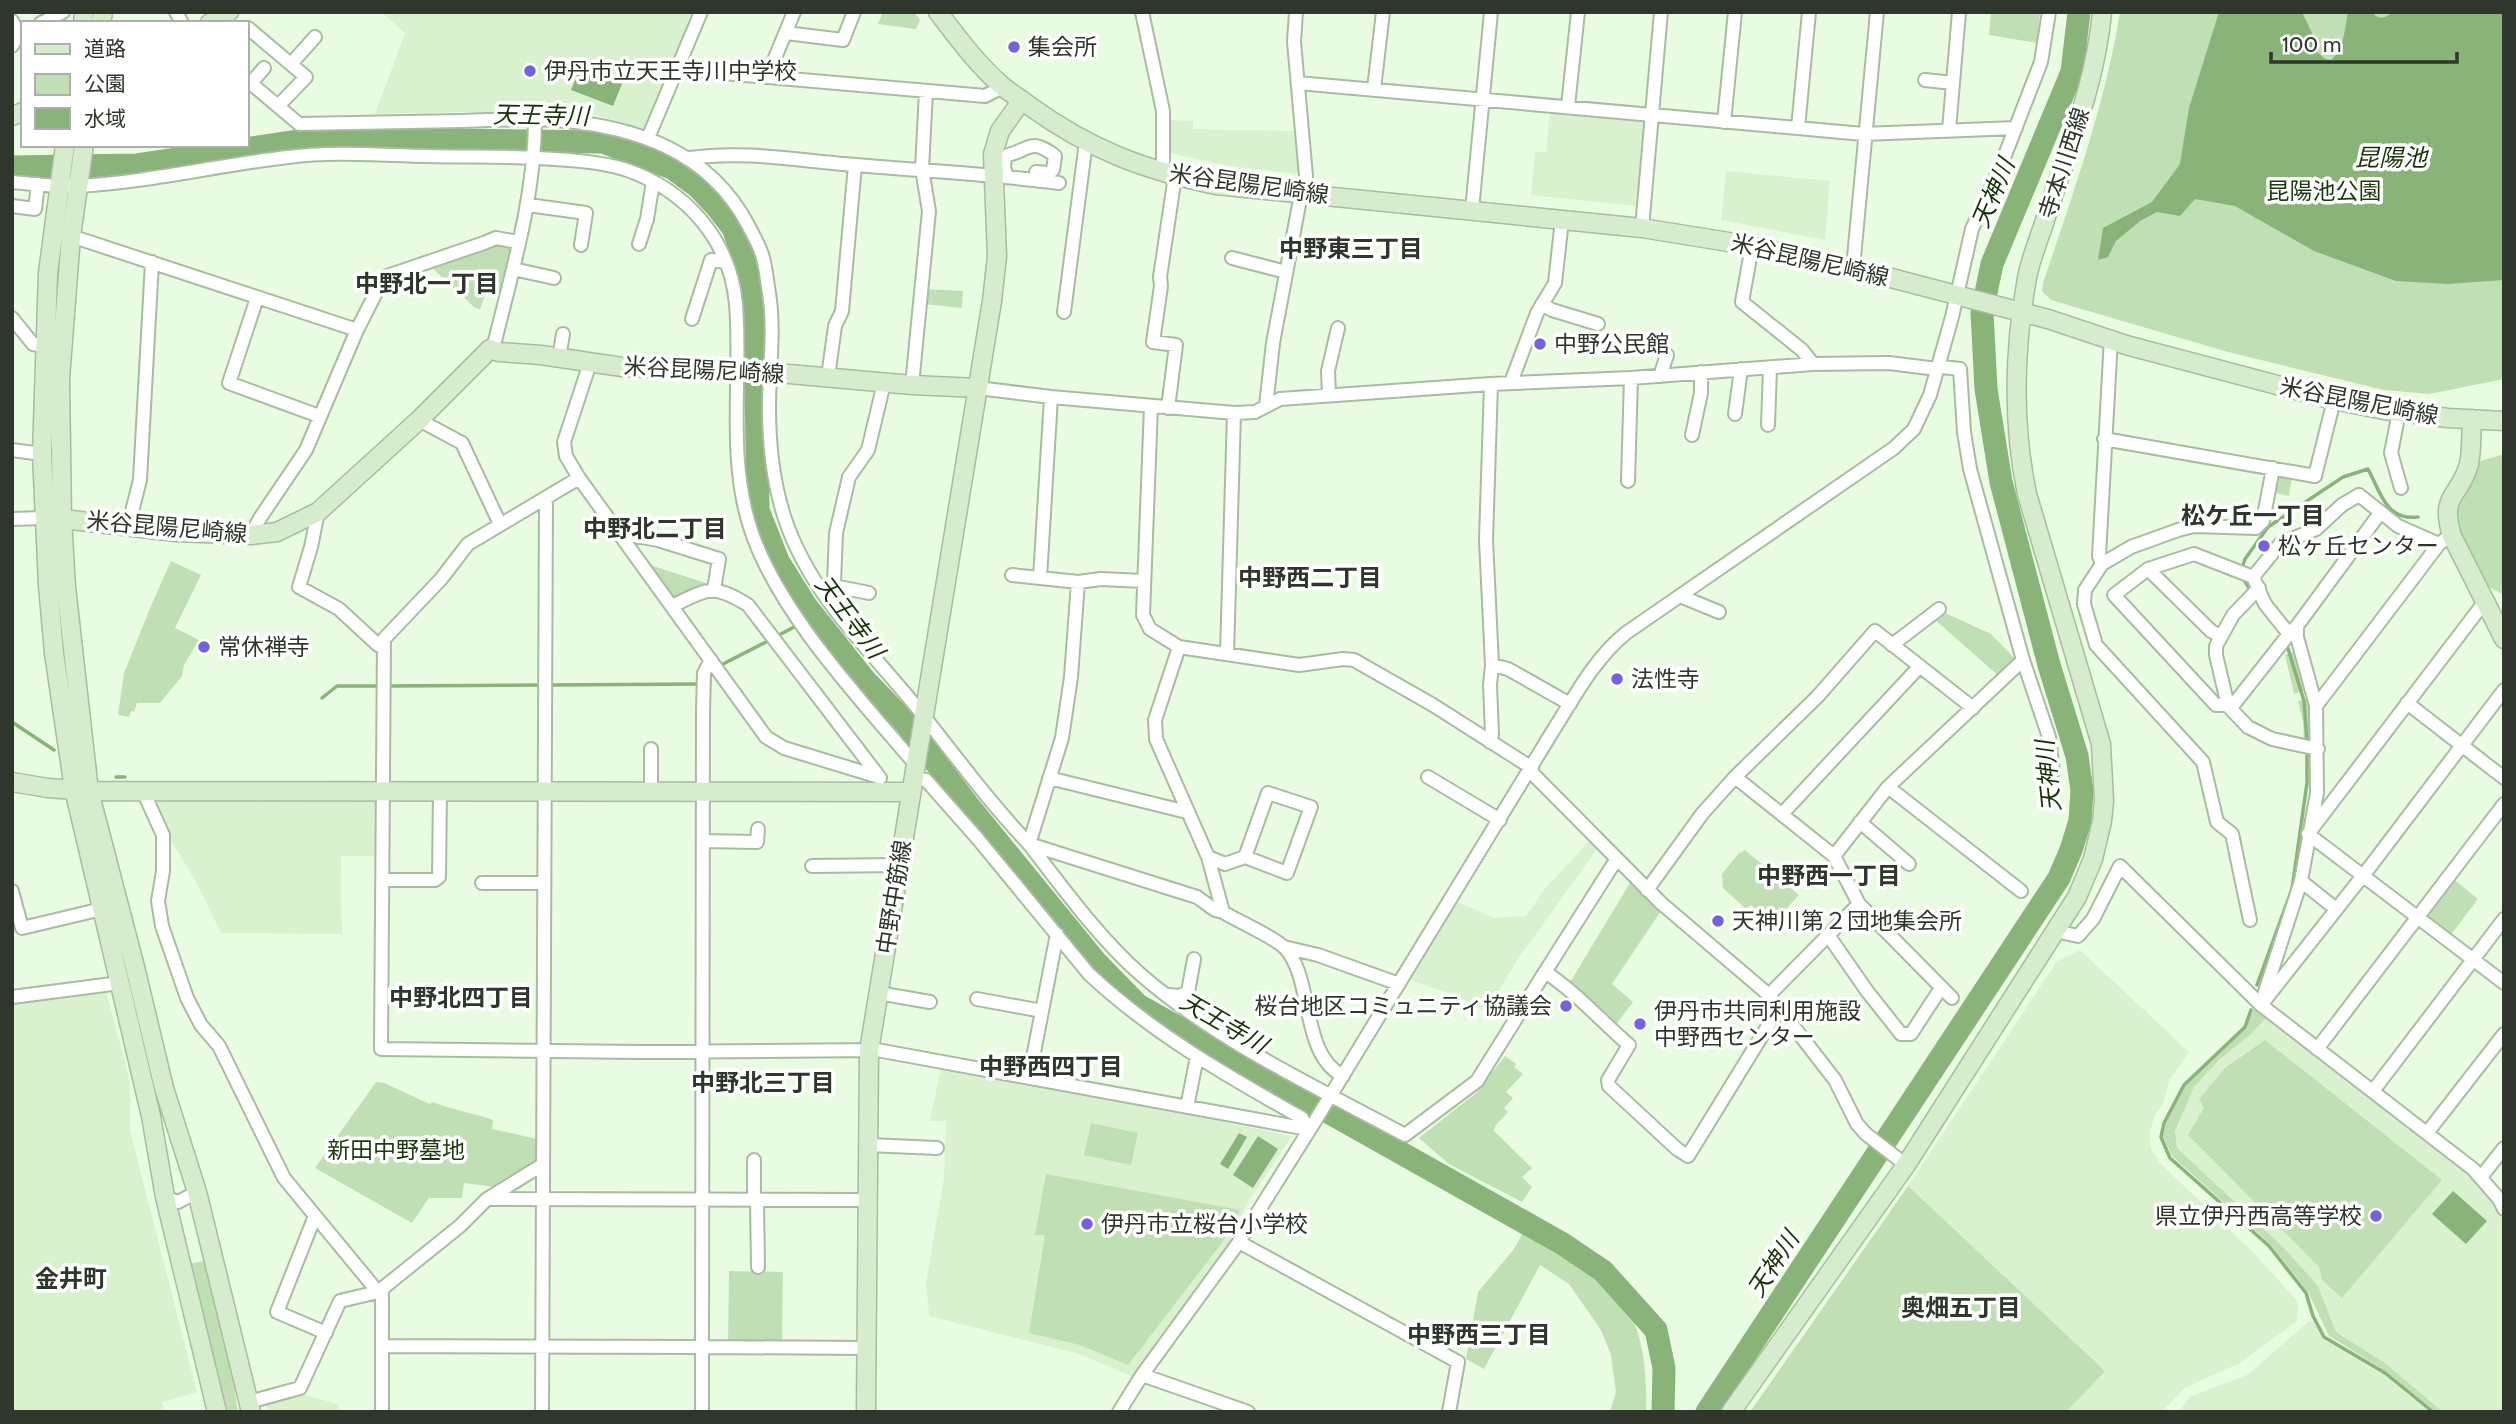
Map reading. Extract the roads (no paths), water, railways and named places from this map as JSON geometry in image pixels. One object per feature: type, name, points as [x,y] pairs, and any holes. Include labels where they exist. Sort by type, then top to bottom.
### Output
[{"type":"main road","points":[[213,21],[229,12]]},
{"type":"main road","points":[[938,12],[989,74],[1022,100],[1000,131],[993,154],[1001,173],[997,208],[997,256],[978,388]]},
{"type":"main road","name":"寺本川西線","points":[[1731,1412],[2056,930],[2077,897],[2093,859],[2102,821],[2104,772],[2101,744],[2023,474],[2018,433],[2015,310],[2086,91],[2102,12]]},
{"type":"main road","name":"米谷昆陽尼崎線","points":[[1022,100],[1056,125],[1086,142],[1123,160],[1169,175],[1216,185],[1642,228],[1752,246],[1853,268],[2015,310],[2138,348],[2334,400],[2399,412],[2504,421]]},
{"type":"main road","points":[[53,518],[42,454],[48,272],[69,183],[83,148]]},
{"type":"main road","points":[[53,518],[71,236],[65,149]]},
{"type":"main road","name":"米谷昆陽尼崎線","points":[[81,790],[66,587],[53,518],[176,533],[251,535],[277,532],[318,512],[419,420],[490,349],[622,367],[739,370],[978,388]]},
{"type":"main road","name":"中野中筋線","points":[[866,1412],[869,1051],[978,388]]},
{"type":"main road","points":[[2472,419],[2470,462],[2446,510],[2445,540],[2486,600],[2504,639]]},
{"type":"main road","points":[[12,782],[48,788],[143,791],[384,789],[890,792],[914,773]]},
{"type":"main road","points":[[81,790],[102,909],[151,1116],[165,1197],[217,1412]]},
{"type":"main road","points":[[81,790],[135,967],[164,1088],[197,1192],[250,1407]]},
{"type":"street","points":[[45,21],[63,12]]},
{"type":"street","points":[[648,138],[701,12]]},
{"type":"street","points":[[767,77],[794,12]]},
{"type":"street","points":[[786,33],[843,40],[854,12]]},
{"type":"street","points":[[1142,12],[1163,111],[1169,175],[1161,286],[1153,342],[1176,345],[1168,408]]},
{"type":"street","points":[[1266,406],[1273,343],[1306,176],[1294,42],[1296,12]]},
{"type":"street","points":[[1374,89],[1383,12]]},
{"type":"street","points":[[1472,210],[1491,12]]},
{"type":"street","points":[[1568,106],[1578,12]]},
{"type":"street","points":[[1642,228],[1661,12]]},
{"type":"street","points":[[1724,122],[1735,12]]},
{"type":"street","points":[[1798,128],[1809,12]]},
{"type":"street","points":[[1853,268],[1863,134],[1877,12]]},
{"type":"street","points":[[1949,130],[1959,12]]},
{"type":"street","points":[[1119,1412],[1142,1375],[1239,1242],[1590,671],[1615,642],[1905,439],[1921,417],[1952,317],[1961,297],[1972,229],[2041,62],[2049,12]]},
{"type":"street","points":[[12,21],[18,37]]},
{"type":"street","points":[[248,29],[306,77],[279,105]]},
{"type":"street","points":[[291,64],[315,37]]},
{"type":"street","points":[[264,68],[249,81],[299,124],[583,123],[648,138],[690,158],[733,202],[762,256],[770,297],[769,408],[776,491],[792,541],[813,578],[833,607],[944,745],[1107,940],[1139,973],[1255,1054],[1330,1097],[1406,1135],[1477,1081],[1616,860]]},
{"type":"street","points":[[677,69],[985,96],[1003,87]]},
{"type":"street","points":[[1925,80],[1953,83]]},
{"type":"street","points":[[1298,83],[1863,134],[2016,128]]},
{"type":"street","points":[[912,385],[929,211],[922,169],[926,91]]},
{"type":"street","points":[[490,349],[495,341],[528,205],[535,155],[535,123]]},
{"type":"street","points":[[1064,312],[1071,289],[1069,226],[1086,142]]},
{"type":"street","points":[[12,182],[69,183],[329,153],[535,155],[624,169],[672,192],[703,221],[715,239],[731,278],[736,303],[739,370],[737,451],[750,527],[775,583],[801,623],[914,773],[926,780],[1089,974],[1175,1043],[1312,1125]]},
{"type":"street","points":[[690,158],[718,154],[1001,173],[1059,183]]},
{"type":"street","points":[[828,377],[835,326],[842,311],[855,165]]},
{"type":"street","points":[[639,244],[647,219],[653,182]]},
{"type":"street","points":[[12,206],[34,209],[38,184]]},
{"type":"street","points":[[528,205],[586,213],[581,245]]},
{"type":"street","points":[[1514,383],[1513,377],[1526,338],[1555,282],[1562,219]]},
{"type":"street","points":[[71,236],[357,330]]},
{"type":"street","points":[[251,535],[306,450],[357,330],[387,276],[491,239],[518,242]]},
{"type":"street","points":[[1752,246],[1742,302],[1802,350],[1813,364]]},
{"type":"street","points":[[1232,258],[1286,272]]},
{"type":"street","points":[[692,319],[711,260],[725,262]]},
{"type":"street","points":[[128,527],[140,480],[152,262]]},
{"type":"street","points":[[513,269],[554,278]]},
{"type":"street","points":[[257,298],[229,383],[319,416]]},
{"type":"street","points":[[1542,304],[1552,310],[1598,324]]},
{"type":"street","points":[[12,318],[33,344],[45,346]]},
{"type":"street","points":[[1329,395],[1328,371],[1338,328]]},
{"type":"street","points":[[12,342],[20,330]]},
{"type":"street","points":[[559,358],[563,334]]},
{"type":"street","points":[[2102,564],[2099,556],[2111,338]]},
{"type":"street","points":[[1660,376],[1667,355]]},
{"type":"street","points":[[590,363],[564,442],[566,456],[579,478],[766,737],[784,748],[879,777]]},
{"type":"street","points":[[978,388],[1151,407],[1255,412],[1280,399],[1813,364],[1889,363],[1960,369],[1964,432],[1970,469],[2024,660],[2049,737],[2053,772]]},
{"type":"street","points":[[1768,425],[1770,368]]},
{"type":"street","points":[[1735,414],[1741,369]]},
{"type":"street","points":[[1692,435],[1701,393],[1701,372]]},
{"type":"street","points":[[1628,481],[1631,378]]},
{"type":"street","points":[[833,607],[836,533],[849,477],[868,450],[884,383]]},
{"type":"street","points":[[1490,742],[1492,665],[1486,540],[1491,384]]},
{"type":"street","points":[[1040,578],[1051,397]]},
{"type":"street","points":[[2104,439],[2315,475],[2334,400]]},
{"type":"street","points":[[1151,407],[1143,581],[1143,615],[1150,629],[1179,647],[1299,664],[1354,660],[1433,705],[1531,770],[1647,890],[1769,995],[1835,1080],[1857,1124],[1901,1161]]},
{"type":"street","points":[[1227,654],[1234,412]]},
{"type":"street","points":[[2399,412],[2389,465],[2401,488]]},
{"type":"street","points":[[419,420],[462,443],[499,524]]},
{"type":"street","points":[[12,450],[42,454]]},
{"type":"street","points":[[2246,914],[2229,848],[2232,834],[2217,822],[2206,798],[2203,762],[2096,645],[2084,604],[2085,590],[2102,564],[2132,547],[2193,526],[2256,528],[2263,521],[2273,468]]},
{"type":"street","points":[[579,478],[468,544],[441,579],[384,639],[381,1049],[703,1052],[877,1050],[1187,1107],[1312,1125]]},
{"type":"street","points":[[2318,749],[2272,738],[2248,727],[2228,706],[2216,646],[2237,608],[2280,544],[2316,529],[2356,495],[2413,533],[2445,540]]},
{"type":"street","points":[[542,1412],[546,498]]},
{"type":"street","points":[[318,512],[312,547],[299,587],[339,609],[377,645],[384,648]]},
{"type":"street","points":[[2261,1004],[2301,881],[2317,793],[2316,706],[2297,637],[2293,630],[2270,611],[2256,582],[2194,554],[2148,569],[2114,595],[2216,705],[2234,705],[2293,630],[2380,513]]},
{"type":"street","points":[[12,519],[53,518]]},
{"type":"street","points":[[619,533],[658,540],[719,559],[714,589]]},
{"type":"street","points":[[2316,706],[2445,540]]},
{"type":"street","points":[[2148,569],[2211,631],[2220,636]]},
{"type":"street","points":[[1012,575],[1078,582],[1101,579],[1143,581]]},
{"type":"street","points":[[1029,844],[1062,738],[1069,697],[1078,582]]},
{"type":"street","points":[[834,586],[869,593]]},
{"type":"street","points":[[672,606],[714,589],[730,594],[748,606],[890,792]]},
{"type":"street","points":[[1679,596],[1719,612]]},
{"type":"street","points":[[2308,834],[2486,600]]},
{"type":"street","points":[[1892,645],[1939,609]]},
{"type":"street","points":[[1647,890],[1702,814],[1735,777],[1818,696],[1875,631],[1973,708]]},
{"type":"street","points":[[1179,647],[1155,720],[1156,739],[1208,857],[1223,912]]},
{"type":"street","points":[[702,1412],[704,673],[710,660]]},
{"type":"street","points":[[1834,856],[1888,787],[2024,660]]},
{"type":"street","points":[[1492,665],[1508,669],[1570,704]]},
{"type":"street","points":[[1782,814],[1920,666]]},
{"type":"street","points":[[2261,1004],[2504,690]]},
{"type":"street","points":[[2407,703],[2504,778]]},
{"type":"street","points":[[651,749],[651,791]]},
{"type":"street","points":[[1428,777],[1446,784],[1500,820]]},
{"type":"street","points":[[1735,777],[1834,856],[1859,904],[1952,998]]},
{"type":"street","points":[[1049,778],[1187,812]]},
{"type":"street","points":[[1888,787],[2021,891]]},
{"type":"street","points":[[383,880],[435,880],[439,877],[440,790]]},
{"type":"street","points":[[143,791],[163,835],[163,872],[158,901],[162,926],[187,998],[201,1025],[219,1046],[284,1178],[380,1291],[382,1412]]},
{"type":"street","points":[[1208,857],[1225,864],[1245,857],[1287,873],[1311,807],[1268,793],[1245,857]]},
{"type":"street","points":[[2317,1049],[2504,804]]},
{"type":"street","points":[[1860,822],[1909,864]]},
{"type":"street","points":[[2308,834],[2504,983]]},
{"type":"street","points":[[704,841],[758,841]]},
{"type":"street","points":[[1029,844],[1197,897],[1215,910],[1284,947],[1318,955],[1399,984]]},
{"type":"street","points":[[812,866],[827,870],[899,865]]},
{"type":"street","points":[[2056,930],[2078,936],[2093,919],[2120,866],[2261,1004],[2481,1177],[2502,1202]]},
{"type":"street","points":[[2301,881],[2336,909]]},
{"type":"street","points":[[482,883],[544,883]]},
{"type":"street","points":[[12,891],[22,928],[102,909]]},
{"type":"street","points":[[1769,995],[1859,904]]},
{"type":"street","points":[[2373,1091],[2504,919]]},
{"type":"street","points":[[1029,1078],[1057,934]]},
{"type":"street","points":[[1829,935],[1859,980],[1901,1034],[1911,1034],[1941,988]]},
{"type":"street","points":[[1284,947],[1301,979],[1315,1039],[1326,1060],[1343,1076]]},
{"type":"street","points":[[1168,995],[1179,996],[1188,992],[1194,959]]},
{"type":"street","points":[[1545,972],[1566,986],[1597,1018],[1629,1045],[1608,1080],[1609,1086],[1688,1156],[1779,1009]]},
{"type":"street","points":[[12,997],[120,983]]},
{"type":"street","points":[[878,993],[930,1002]]},
{"type":"street","points":[[977,999],[1042,1011]]},
{"type":"street","points":[[2427,1133],[2504,1034]]},
{"type":"street","points":[[1187,1107],[1197,1057]]},
{"type":"street","points":[[868,1145],[937,1148]]},
{"type":"street","points":[[2481,1177],[2504,1148]]},
{"type":"street","points":[[754,1160],[758,1267]]},
{"type":"street","points":[[250,1407],[300,1388],[340,1301],[380,1291],[460,1226],[487,1199],[541,1165]]},
{"type":"street","points":[[165,1197],[178,1202],[197,1192]]},
{"type":"street","points":[[487,1199],[868,1200]]},
{"type":"street","points":[[315,1216],[277,1312],[326,1333]]},
{"type":"street","points":[[1239,1242],[1458,1362],[1450,1412]]},
{"type":"street","points":[[382,1346],[867,1348]]},
{"type":"street","points":[[1142,1375],[1248,1412]]},
{"type":"water","name":"昆陽池","points":[[2219,12],[2302,12],[2312,33],[2313,48],[2325,59],[2331,60],[2341,44],[2348,12],[2372,12],[2382,18],[2392,12],[2504,12],[2504,280],[2447,284],[2396,281],[2314,251],[2235,206],[2195,199],[2180,216],[2157,212],[2140,221],[2116,241],[2108,257],[2098,260],[2103,228],[2152,202],[2180,164],[2189,108]]},
{"type":"water","points":[[582,63],[624,79],[613,106],[571,90]]},
{"type":"water","points":[[1239,1133],[1247,1137],[1228,1169],[1220,1164]]},
{"type":"water","points":[[1258,1136],[1278,1149],[1253,1188],[1233,1175]]},
{"type":"water","points":[[2453,1191],[2487,1221],[2466,1244],[2432,1214]]},
{"type":"waterway","name":"天神川","points":[[1707,1412],[2059,878],[2080,821],[2082,790],[2077,756],[2049,665],[2001,482],[1986,389],[1982,312],[1992,264],[2072,72],[2079,12]]},
{"type":"waterway","name":"天王寺川","points":[[12,167],[137,165],[319,138],[603,142],[672,168],[698,187],[733,228],[751,277],[755,320],[758,510],[778,561],[806,606],[864,679],[904,721],[968,805],[1096,962],[1138,1005],[1563,1244],[1603,1271],[1656,1330],[1664,1368],[1663,1412]]},
{"type":"waterway","points":[[2241,571],[2245,559],[2268,527],[2343,477],[2368,469],[2381,496],[2392,510],[2399,515],[2418,517]]},
{"type":"waterway","points":[[2243,578],[2249,588]]},
{"type":"waterway","points":[[805,622],[815,617]]},
{"type":"waterway","points":[[777,636],[798,625]]},
{"type":"waterway","points":[[719,666],[770,640]]},
{"type":"waterway","points":[[2287,645],[2304,701],[2307,742]]},
{"type":"waterway","points":[[551,685],[699,684]]},
{"type":"waterway","points":[[387,686],[540,685]]},
{"type":"waterway","points":[[322,698],[337,686],[379,686]]},
{"type":"waterway","points":[[12,722],[54,750]]},
{"type":"waterway","points":[[2257,985],[2292,889],[2307,783],[2307,754]]},
{"type":"waterway","points":[[116,777],[125,777]]},
{"type":"waterway","points":[[2251,1010],[2245,1027],[2184,1085],[2164,1123],[2161,1137],[2170,1158],[2269,1246],[2306,1293],[2313,1316],[2324,1337],[2385,1373],[2433,1412]]},
{"type":"place","name":"集会所","points":[[1014,47]]},
{"type":"place","name":"伊丹市立天王寺川中学校","points":[[530,71]]},
{"type":"place","name":"中野公民館","points":[[1540,344]]},
{"type":"place","name":"松ヶ丘センター","points":[[2264,546]]},
{"type":"place","name":"常休禅寺","points":[[204,647]]},
{"type":"place","name":"法性寺","points":[[1617,679]]},
{"type":"place","name":"天神川第２団地集会所","points":[[1718,921]]},
{"type":"place","name":"桜台地区コミュニティ協議会","points":[[1566,1006]]},
{"type":"place","name":"伊丹市共同利用施設 中野西センター","points":[[1640,1024]]},
{"type":"place","name":"県立伊丹西高等学校","points":[[2376,1216]]},
{"type":"place","name":"伊丹市立桜台小学校","points":[[1087,1224]]},
{"type":"district","name":"中野東三丁目","points":[[1351,248]]},
{"type":"district","name":"中野北一丁目","points":[[427,283]]},
{"type":"district","name":"松ケ丘一丁目","points":[[2253,515]]},
{"type":"district","name":"中野北二丁目","points":[[655,528]]},
{"type":"district","name":"中野西二丁目","points":[[1310,577]]},
{"type":"district","name":"中野西一丁目","points":[[1829,875]]},
{"type":"district","name":"中野北四丁目","points":[[461,997]]},
{"type":"district","name":"中野西四丁目","points":[[1051,1066]]},
{"type":"district","name":"中野北三丁目","points":[[763,1082]]},
{"type":"district","name":"金井町","points":[[71,1278]]},
{"type":"district","name":"奥畑五丁目","points":[[1961,1307]]},
{"type":"district","name":"中野西三丁目","points":[[1479,1334]]},
{"type":"park label","name":"昆陽池公園","points":[[2324,191]]},
{"type":"park label","name":"新田中野墓地","points":[[396,1150]]}]
